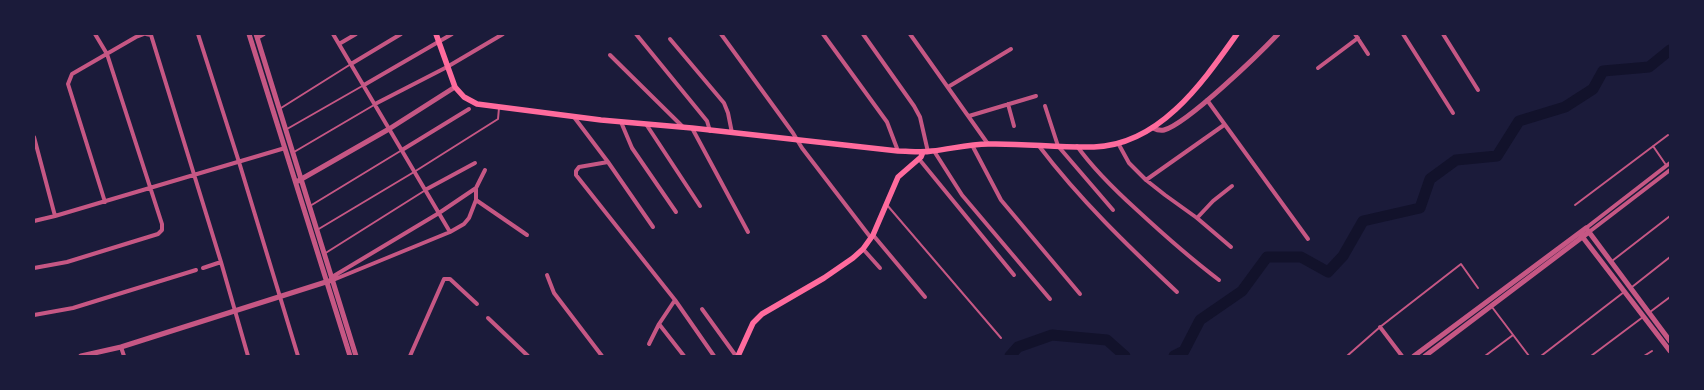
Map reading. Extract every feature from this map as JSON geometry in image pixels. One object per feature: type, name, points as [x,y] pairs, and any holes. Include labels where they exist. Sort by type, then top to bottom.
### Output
[{"type":"main road","points":[[436,34],[455,87],[464,96],[477,104],[798,141],[898,151],[928,152],[988,144],[1094,147],[1118,143],[1153,128],[1182,103],[1214,66],[1237,34]]},
{"type":"main road","points":[[737,356],[753,323],[762,314],[824,278],[863,249],[872,236],[898,177],[928,152]]},
{"type":"street","points":[[34,268],[67,262],[158,234],[162,230],[162,224],[107,54],[95,34]]},
{"type":"street","points":[[198,34],[298,356]]},
{"type":"street","points":[[249,34],[284,148],[310,206],[356,356]]},
{"type":"street","points":[[264,34],[256,36],[292,153],[326,282],[350,356]]},
{"type":"street","points":[[333,34],[450,232]]},
{"type":"street","points":[[339,44],[356,34]]},
{"type":"street","points":[[351,64],[401,34]]},
{"type":"street","points":[[364,85],[452,34]]},
{"type":"street","points":[[375,104],[447,67],[503,34]]},
{"type":"street","points":[[636,34],[707,121],[710,131]]},
{"type":"street","points":[[721,34],[802,148],[872,236],[925,297]]},
{"type":"street","points":[[823,34],[887,122],[898,151]]},
{"type":"street","points":[[863,34],[914,106],[920,117],[928,152],[1050,299]]},
{"type":"street","points":[[910,34],[988,144]]},
{"type":"street","points":[[1153,128],[1165,130],[1175,125],[1207,100],[1263,50],[1278,34]]},
{"type":"street","points":[[1404,34],[1453,113]]},
{"type":"street","points":[[1443,34],[1478,90]]},
{"type":"street","points":[[105,202],[68,84],[72,74],[136,36],[151,35],[248,356]]},
{"type":"street","points":[[1318,68],[1356,36],[1368,54]]},
{"type":"street","points":[[670,39],[724,103],[732,133]]},
{"type":"street","points":[[948,87],[1011,49]]},
{"type":"street","points":[[610,55],[688,128],[748,232]]},
{"type":"street","points":[[298,181],[389,129],[455,87]]},
{"type":"street","points":[[969,116],[1036,96]]},
{"type":"street","points":[[1207,100],[1308,239]]},
{"type":"street","points":[[1008,104],[1014,126]]},
{"type":"street","points":[[1045,106],[1058,146],[1113,210]]},
{"type":"street","points":[[402,150],[469,109]]},
{"type":"street","points":[[574,116],[653,227]]},
{"type":"street","points":[[621,122],[632,148],[676,212]]},
{"type":"street","points":[[646,124],[700,206]]},
{"type":"street","points":[[1146,180],[1224,125]]},
{"type":"street","points":[[34,137],[55,216]]},
{"type":"street","points":[[1118,143],[1129,163],[1146,180],[1197,218],[1231,247]]},
{"type":"street","points":[[971,145],[990,183],[1001,200],[1080,294]]},
{"type":"street","points":[[1039,146],[1104,223],[1177,292]]},
{"type":"street","points":[[1077,146],[1122,196],[1186,255],[1219,280]]},
{"type":"street","points":[[34,221],[105,202],[284,148]]},
{"type":"street","points":[[918,159],[1014,275]]},
{"type":"street","points":[[608,162],[579,167],[576,175],[675,300],[714,356]]},
{"type":"street","points":[[1425,356],[1492,306],[1670,162]]},
{"type":"street","points":[[426,190],[474,163]]},
{"type":"street","points":[[332,278],[450,232],[464,224],[469,218],[476,200],[476,188],[485,170]]},
{"type":"street","points":[[1587,230],[1670,170]]},
{"type":"street","points":[[1197,218],[1232,186]]},
{"type":"street","points":[[81,356],[121,347],[326,282],[439,213],[476,188]]},
{"type":"street","points":[[476,200],[527,236]]},
{"type":"street","points":[[1587,230],[1669,339]]},
{"type":"street","points":[[1581,235],[1670,351]]},
{"type":"street","points":[[1414,356],[1581,235]]},
{"type":"street","points":[[863,249],[880,268]]},
{"type":"street","points":[[203,268],[221,262]]},
{"type":"street","points":[[34,314],[72,308],[196,270]]},
{"type":"street","points":[[547,275],[554,293],[602,356]]},
{"type":"street","points":[[410,356],[446,278],[450,279],[477,304]]},
{"type":"street","points":[[650,344],[675,300]]},
{"type":"street","points":[[702,308],[737,356]]},
{"type":"street","points":[[488,318],[528,356]]},
{"type":"street","points":[[660,324],[684,356]]},
{"type":"street","points":[[1380,327],[1402,356]]},
{"type":"street","points":[[121,347],[124,356]]},
{"type":"lane","points":[[279,109],[351,64]]},
{"type":"lane","points":[[285,130],[364,85]]},
{"type":"lane","points":[[292,153],[375,104]]},
{"type":"lane","points":[[317,230],[498,119],[499,108]]},
{"type":"lane","points":[[1575,205],[1668,135]]},
{"type":"lane","points":[[1653,146],[1666,166]]},
{"type":"lane","points":[[310,206],[402,150]]},
{"type":"lane","points":[[324,254],[426,190]]},
{"type":"lane","points":[[886,203],[1001,338]]},
{"type":"lane","points":[[1610,262],[1670,216]]},
{"type":"lane","points":[[1630,288],[1670,257]]},
{"type":"lane","points":[[1347,356],[1380,327],[1461,264],[1478,288]]},
{"type":"lane","points":[[1541,356],[1624,292]]},
{"type":"lane","points":[[1648,313],[1670,296]]},
{"type":"lane","points":[[1492,306],[1529,356]]},
{"type":"lane","points":[[1591,356],[1643,317]]},
{"type":"lane","points":[[1485,356],[1513,335]]},
{"type":"lane","points":[[1644,356],[1652,351]]},
{"type":"waterway","points":[[1174,356],[1184,351],[1200,320],[1242,291],[1267,257],[1301,257],[1328,272],[1343,256],[1363,221],[1420,208],[1430,179],[1456,160],[1497,156],[1519,121],[1565,107],[1593,89],[1603,71],[1649,67],[1670,50]]},
{"type":"waterway","points":[[1010,356],[1018,347],[1052,335],[1107,340],[1125,356]]}]
